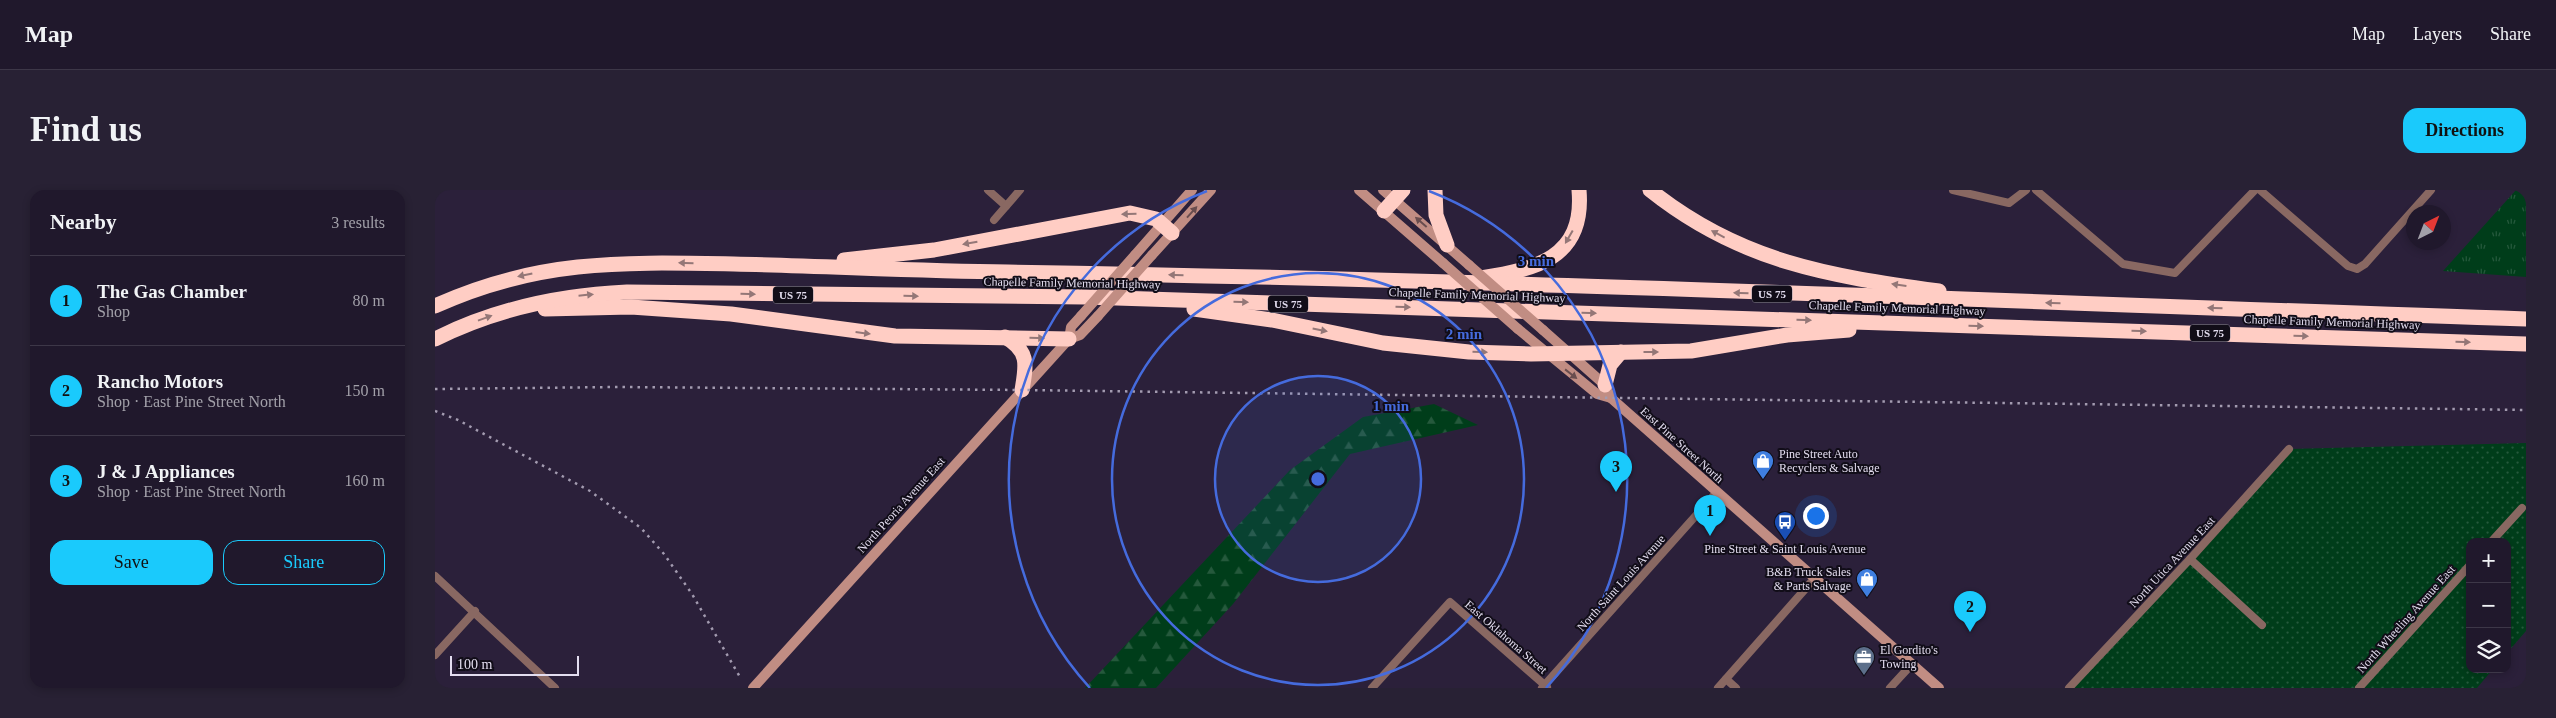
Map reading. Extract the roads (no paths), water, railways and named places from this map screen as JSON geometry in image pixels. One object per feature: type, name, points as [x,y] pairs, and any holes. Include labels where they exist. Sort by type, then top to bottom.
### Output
[{"type":"highway","points":[[1435,190],[1436,215],[1447,245]]},
{"type":"highway","points":[[1446,283],[1523,271],[1545,262],[1555,255],[1568,240],[1576,223],[1580,200],[1579,190]]},
{"type":"highway","points":[[1650,190],[1705,227],[1746,248],[1787,264],[1846,278],[2017,302]]},
{"type":"highway","points":[[1384,212],[1394,193]]},
{"type":"highway","points":[[788,265],[908,254],[1130,213],[1143,214],[1167,229]]},
{"type":"highway","name":"Chapelle Family Memorial Highway","points":[[435,306],[489,284],[551,269],[585,264],[652,262],[788,265],[890,271],[1184,275],[2526,319]]},
{"type":"highway","name":"Chapelle Family Memorial Highway","points":[[435,339],[504,311],[565,297],[627,292],[1122,299],[2526,344]]},
{"type":"highway","points":[[1122,299],[1272,320],[1421,348],[1546,354],[1568,352],[1691,351],[1787,335],[1927,324]]},
{"type":"highway","points":[[504,311],[631,307],[731,314],[895,336],[1069,339]]},
{"type":"highway","points":[[1005,338],[1015,343],[1023,356],[1026,366],[1022,390]]},
{"type":"highway","points":[[1608,392],[1610,365],[1621,352]]},
{"type":"main road","name":"North Peoria Avenue East","points":[[753,688],[1022,390],[1069,339],[1080,335],[1152,255],[1192,190]]},
{"type":"main road","name":"North Peoria Avenue East","points":[[1069,339],[1071,327],[1135,256],[1211,190]]},
{"type":"main road","name":"East Pine Street North","points":[[1359,190],[1546,354],[1597,394],[1608,392]]},
{"type":"main road","name":"East Pine Street North","points":[[1394,193],[1447,245],[1568,352],[1716,493],[1939,688]]},
{"type":"street","points":[[988,190],[1006,206]]},
{"type":"street","points":[[993,220],[1020,190]]},
{"type":"street","points":[[1953,190],[2009,203],[2026,190]]},
{"type":"street","points":[[2036,190],[2123,264],[2175,273],[2255,190]]},
{"type":"street","points":[[2259,190],[2348,266],[2357,269],[2365,264],[2431,190]]},
{"type":"street","name":"North Utica Avenue East","points":[[2069,688],[2190,559],[2289,449]]},
{"type":"street","name":"North Saint Louis Avenue","points":[[1545,687],[1716,493]]},
{"type":"street","points":[[2495,538],[2522,508]]},
{"type":"street","points":[[2190,559],[2262,625]]},
{"type":"street","name":"North Wheeling Avenue East","points":[[2359,688],[2466,569]]},
{"type":"street","points":[[435,576],[475,611],[555,688]]},
{"type":"street","points":[[1718,688],[1814,579]]},
{"type":"street","name":"East Oklahoma Street","points":[[1372,688],[1450,602],[1545,687]]},
{"type":"street","points":[[435,655],[475,611]]},
{"type":"street","points":[[1890,688],[1912,664]]},
{"type":"street","points":[[1726,679],[1736,688]]},
{"type":"railway","points":[[435,389],[618,387],[1022,390],[2526,410]]},
{"type":"railway","points":[[435,411],[458,420],[590,491],[641,528],[664,554],[692,594],[740,677]]},
{"type":"place","name":"Pine Street Auto Recyclers & Salvage","points":[[1763,480]]},
{"type":"place","name":"J & J Appliances","points":[[1616,492]]},
{"type":"place","name":"The Gas Chamber","points":[[1710,536]]},
{"type":"place","name":"Pine Street & Saint Louis Avenue","points":[[1785,541]]},
{"type":"place","name":"B&B Truck Sales & Parts Salvage","points":[[1867,598]]},
{"type":"place","name":"Rancho Motors","points":[[1970,632]]},
{"type":"place","name":"El Gordito's Towing","points":[[1864,676]]}]
